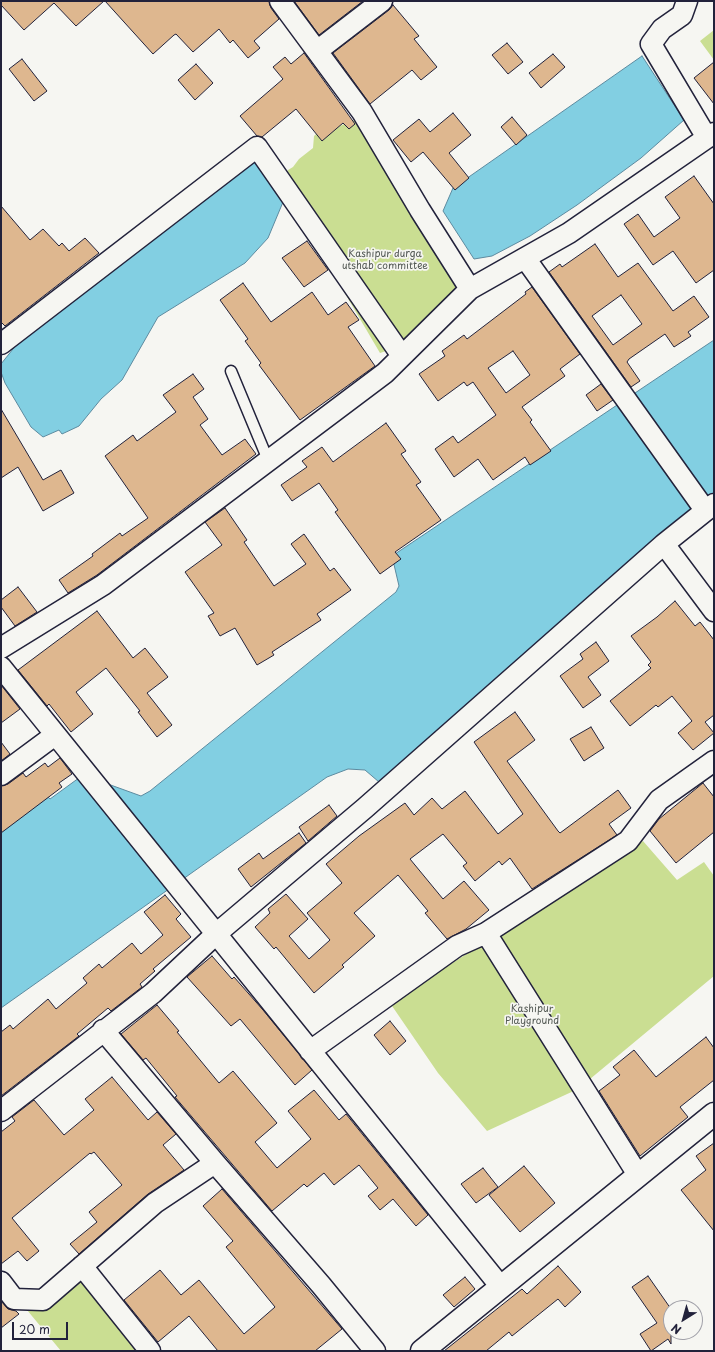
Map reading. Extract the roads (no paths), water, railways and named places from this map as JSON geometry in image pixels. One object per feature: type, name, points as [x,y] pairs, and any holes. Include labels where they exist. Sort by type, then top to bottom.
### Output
[{"type":"street","points":[[280,1],[362,112],[420,210],[470,289]]},
{"type":"street","points":[[317,51],[382,1]]},
{"type":"street","points":[[1,648],[103,585],[268,460],[385,374],[470,289],[569,233],[711,135],[651,44],[662,29],[682,15],[687,1]]},
{"type":"street","points":[[1,344],[257,147],[402,356]]},
{"type":"street","points":[[1,1111],[103,1030],[153,993],[216,934],[365,808],[664,544],[710,507],[525,258]]},
{"type":"street","points":[[664,544],[714,611]]},
{"type":"street","points":[[1,667],[501,1287]]},
{"type":"street","points":[[1,775],[55,735]]},
{"type":"street","points":[[310,1050],[457,946],[486,933],[628,841],[659,800],[714,760]]},
{"type":"street","points":[[486,933],[638,1175]]},
{"type":"street","points":[[103,1030],[215,1163],[321,1285],[375,1351]]},
{"type":"street","points":[[422,1351],[714,1114]]},
{"type":"street","points":[[1,1282],[14,1299],[43,1300],[155,1204],[215,1163]]},
{"type":"street","points":[[82,1266],[150,1351]]},
{"type":"lane","points":[[231,371],[268,460]]},
{"type":"water","points":[[642,56],[684,120],[641,158],[577,205],[530,236],[492,256],[474,259],[443,211],[453,188]]},
{"type":"water","points":[[240,148],[259,166],[283,202],[268,238],[245,263],[158,317],[122,380],[101,399],[79,426],[62,434],[59,430],[43,437],[31,427],[5,383],[1,372],[1,364],[17,344]]},
{"type":"water","points":[[714,340],[714,504],[661,541],[379,782],[365,770],[348,769],[327,777],[1,1008],[1,820],[41,789],[50,799],[83,775],[141,796],[150,791],[396,592],[399,586],[392,556]]},
{"type":"park label","name":"Kashipur durga utshab committee","points":[[385,260]]},
{"type":"park label","name":"Kashipur Playground","points":[[532,1014]]}]
